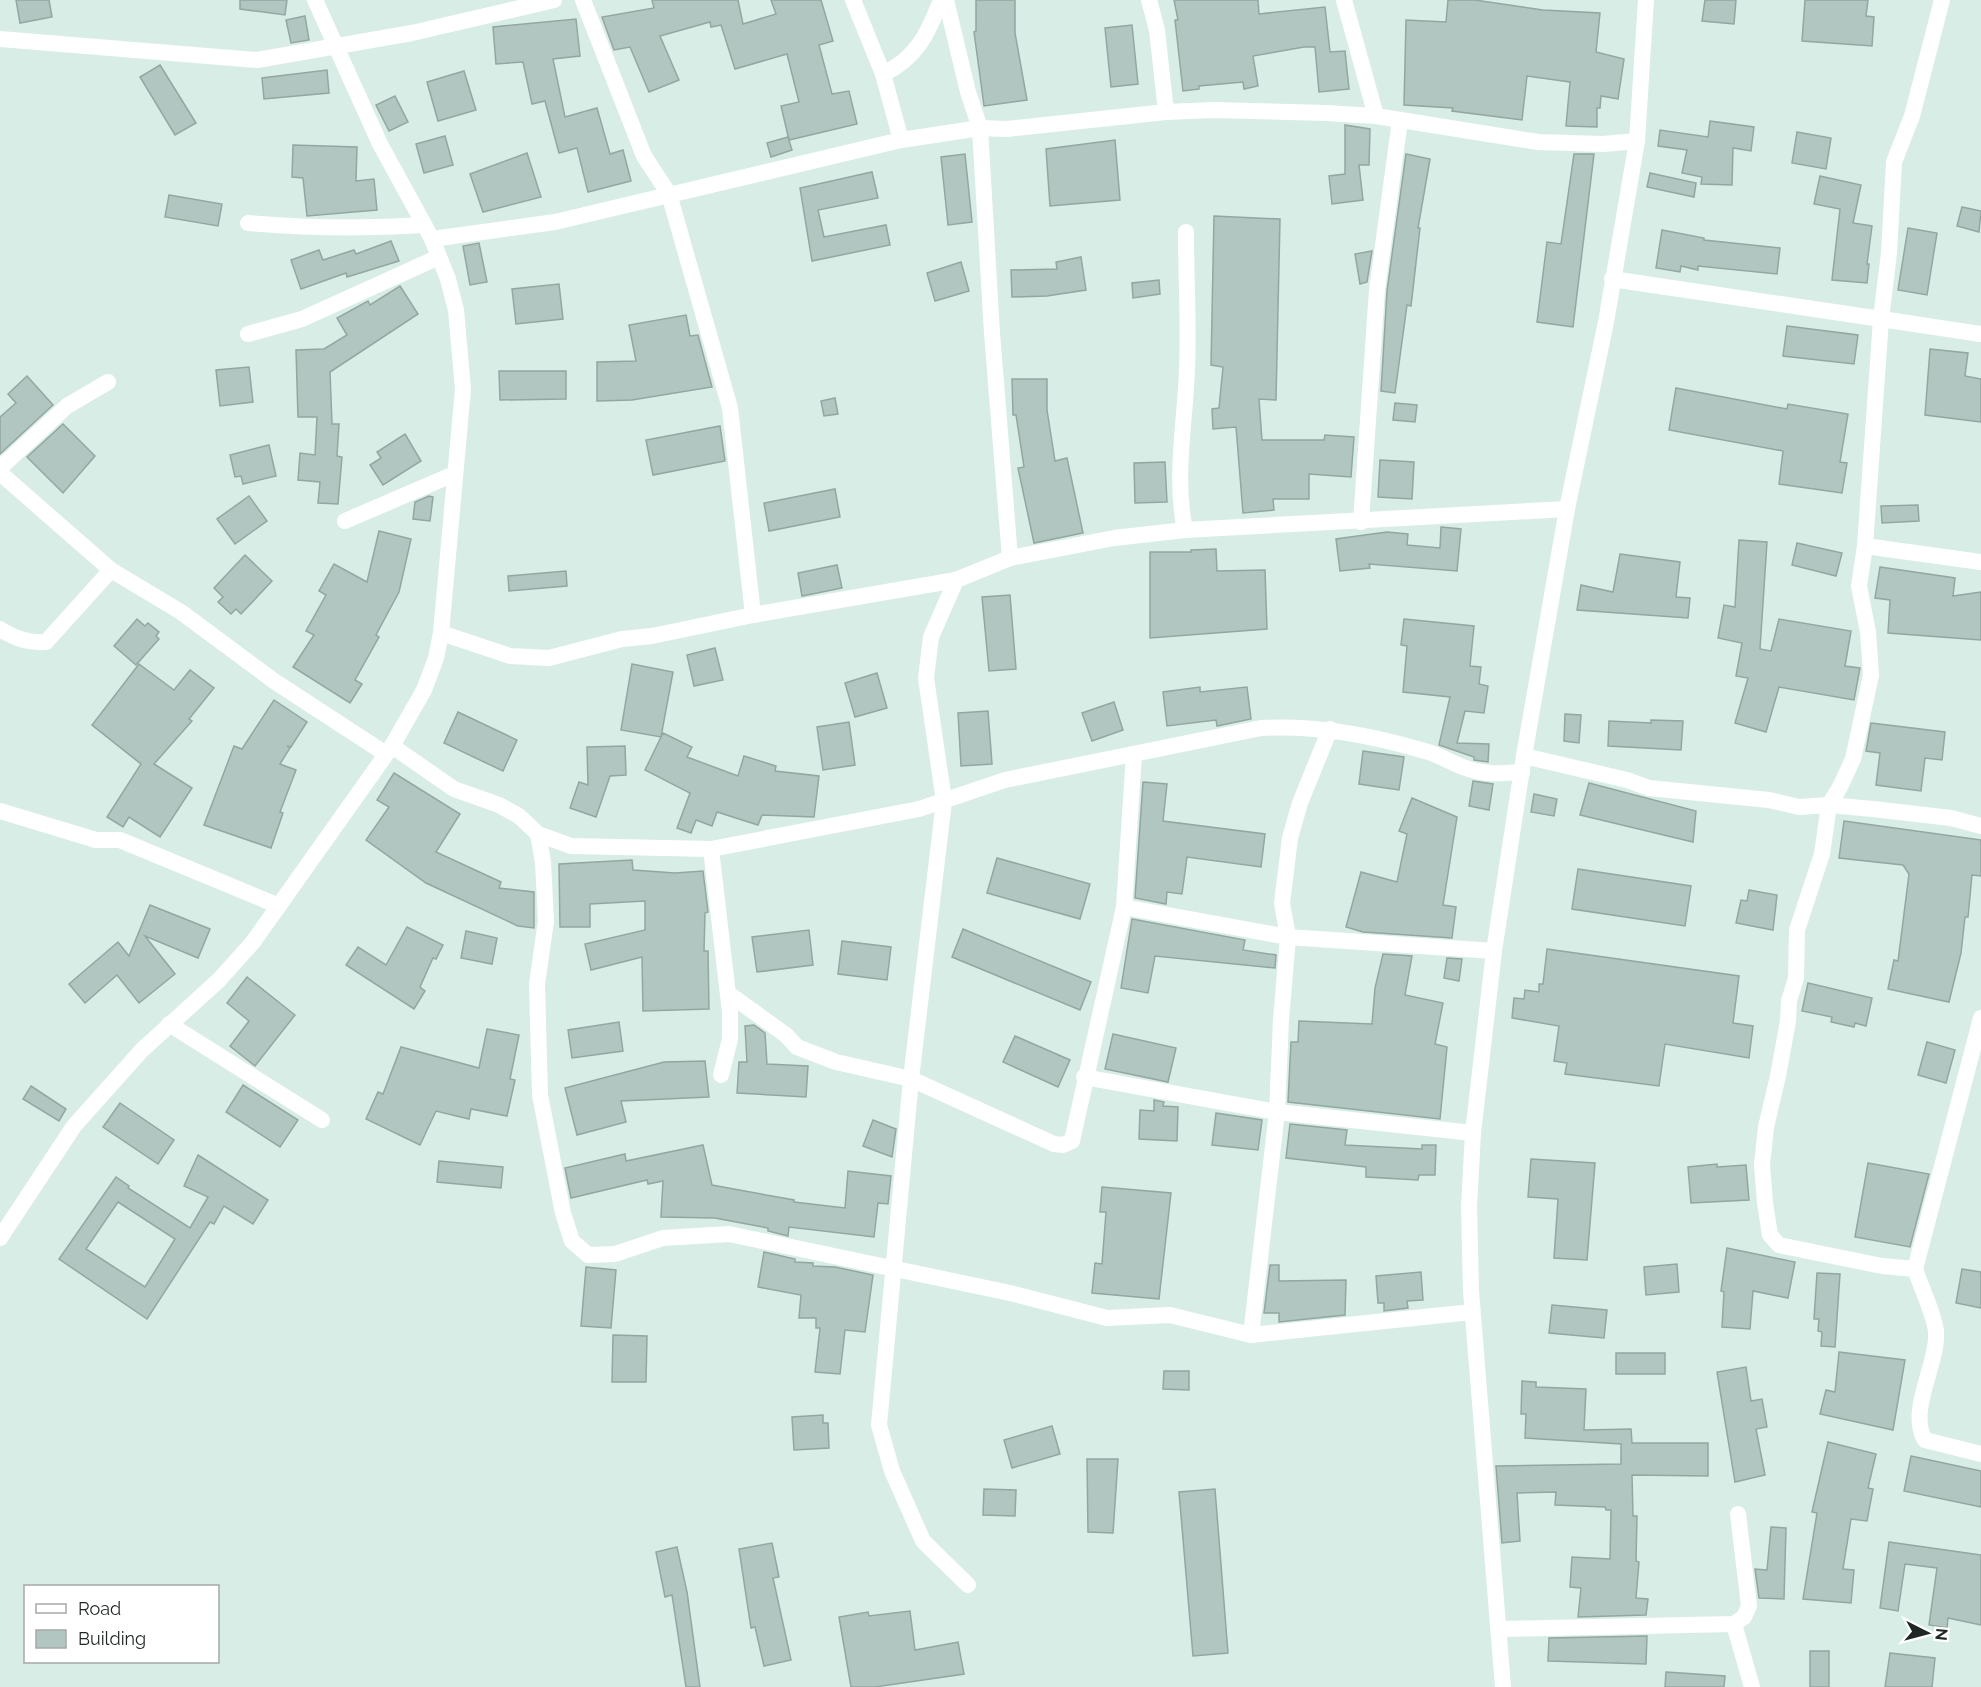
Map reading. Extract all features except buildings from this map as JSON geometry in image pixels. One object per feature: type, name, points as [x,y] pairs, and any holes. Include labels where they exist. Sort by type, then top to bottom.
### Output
[{"type":"street","points":[[0,1238],[74,1126],[169,1024],[219,980],[253,942],[389,750],[424,690],[436,658],[441,633],[454,474],[464,389],[456,310],[439,257],[428,232],[380,144],[315,0]]},
{"type":"street","points":[[0,39],[257,60],[412,33],[554,0]]},
{"type":"street","points":[[583,0],[644,156],[669,194],[730,408],[753,615]]},
{"type":"street","points":[[853,0],[883,74],[901,140]]},
{"type":"street","points":[[883,74],[902,65],[917,49],[941,0]]},
{"type":"street","points":[[946,0],[968,92],[980,128],[992,333],[1010,558]]},
{"type":"street","points":[[1149,0],[1157,30],[1166,112]]},
{"type":"street","points":[[1344,0],[1376,116]]},
{"type":"street","points":[[1503,1687],[1472,1312],[1469,1207],[1473,1133],[1494,951],[1523,764],[1567,509],[1606,322],[1611,279],[1637,141],[1646,0]]},
{"type":"street","points":[[1915,1269],[1882,1266],[1779,1245],[1770,1235],[1762,1165],[1766,1127],[1778,1076],[1788,1021],[1789,1001],[1796,978],[1797,930],[1822,854],[1829,805],[1853,759],[1871,675],[1868,632],[1860,586],[1865,546],[1881,319],[1889,253],[1894,162],[1912,116],[1942,0]]},
{"type":"street","points":[[248,223],[300,228],[428,232],[555,222],[901,140],[980,128],[1007,129],[1166,112],[1224,110],[1376,116],[1538,142],[1603,144],[1637,141]]},
{"type":"street","points":[[1361,522],[1377,290],[1400,120]]},
{"type":"street","points":[[1185,530],[1181,513],[1179,457],[1187,369],[1186,232]]},
{"type":"street","points":[[248,334],[302,319],[439,257]]},
{"type":"street","points":[[1611,279],[1981,334]]},
{"type":"street","points":[[0,468],[67,406],[108,382]]},
{"type":"street","points":[[0,473],[111,570],[181,612],[273,681],[454,789],[499,805],[519,816],[538,834],[571,846],[711,849],[919,809],[1005,780],[1260,728],[1301,726],[1330,729],[1426,751],[1471,770],[1497,774],[1523,764],[1627,780],[1649,788],[1769,800],[1799,807],[1829,805],[1951,818],[1981,826]]},
{"type":"street","points":[[345,521],[454,474]]},
{"type":"street","points":[[441,633],[510,656],[549,658],[622,639],[652,636],[753,615],[956,580],[1010,558],[1114,538],[1185,530],[1567,509]]},
{"type":"street","points":[[1865,546],[1981,562]]},
{"type":"street","points":[[0,629],[15,638],[33,643],[46,642],[111,570]]},
{"type":"street","points":[[956,580],[932,637],[926,678],[944,801],[911,1079],[879,1425],[892,1471],[923,1541],[969,1585]]},
{"type":"street","points":[[1251,1335],[1277,1112],[1288,937],[1282,903],[1290,838],[1300,803],[1330,729]]},
{"type":"street","points":[[729,994],[786,1035],[797,1047],[836,1062],[911,1079],[1054,1144],[1063,1145],[1072,1141],[1084,1077],[1124,907],[1134,754]]},
{"type":"street","points":[[0,811],[96,840],[120,840],[279,906]]},
{"type":"street","points":[[538,834],[543,862],[546,921],[537,984],[540,1095],[572,1241],[588,1256],[615,1254],[663,1238],[729,1234],[893,1267],[1107,1318],[1170,1316],[1251,1335],[1472,1312]]},
{"type":"street","points":[[711,849],[729,994],[730,1040],[721,1075]]},
{"type":"street","points":[[1124,907],[1288,937],[1494,951]]},
{"type":"street","points":[[1981,1018],[1915,1269],[1936,1332],[1919,1415],[1919,1430],[1924,1440],[1981,1454]]},
{"type":"street","points":[[169,1024],[322,1120]]},
{"type":"street","points":[[1084,1077],[1277,1112],[1473,1133]]},
{"type":"street","points":[[1499,1629],[1734,1624],[1744,1617],[1749,1606],[1738,1514]]},
{"type":"street","points":[[1734,1624],[1752,1687]]}]
